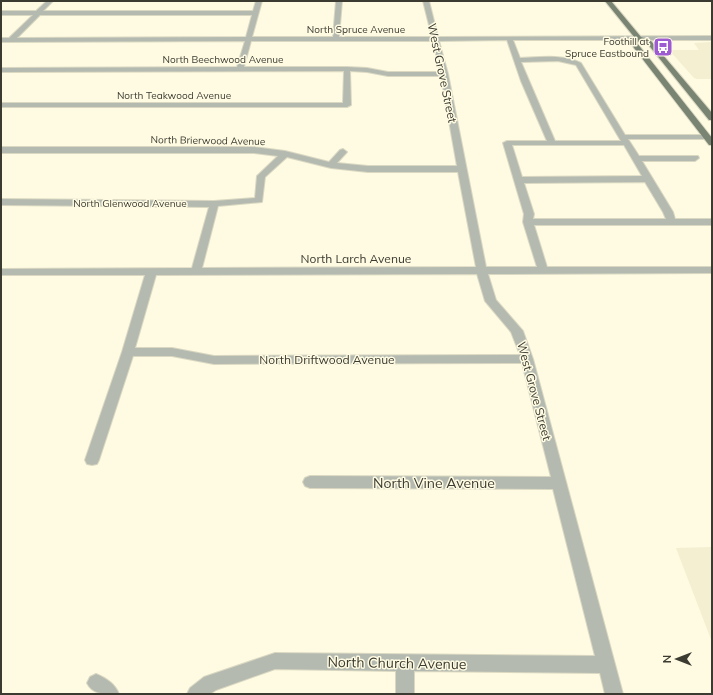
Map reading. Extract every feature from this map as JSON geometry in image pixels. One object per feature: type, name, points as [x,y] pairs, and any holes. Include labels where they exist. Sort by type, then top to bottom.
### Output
[{"type":"main road","points":[[608,1],[639,38],[649,42],[712,118]]},
{"type":"main road","points":[[639,38],[633,43],[710,139]]},
{"type":"street","points":[[11,40],[50,1]]},
{"type":"street","points":[[240,69],[259,1]]},
{"type":"street","points":[[336,39],[339,1]]},
{"type":"street","name":"West Grove Street","points":[[426,1],[444,74],[482,272],[491,301],[517,331],[527,359],[614,694]]},
{"type":"street","points":[[1,13],[256,13]]},
{"type":"street","points":[[509,38],[552,143]]},
{"type":"street","name":"North Spruce Avenue","points":[[1,40],[712,38]]},
{"type":"street","points":[[517,60],[565,60],[579,64],[668,212],[671,221]]},
{"type":"street","name":"North Beechwood Avenue","points":[[1,70],[347,69],[367,70],[388,74],[444,74]]},
{"type":"street","name":"North Teakwood Avenue","points":[[1,105],[347,105],[347,69]]},
{"type":"street","points":[[543,270],[528,222],[529,214],[507,143],[710,139]]},
{"type":"street","name":"North Brierwood Avenue","points":[[1,150],[254,150],[285,154],[331,165],[368,169],[462,169]]},
{"type":"street","points":[[331,165],[343,152]]},
{"type":"street","name":"North Glenwood Avenue","points":[[1,202],[214,204],[259,200],[261,176],[285,154]]},
{"type":"street","points":[[635,159],[695,158]]},
{"type":"street","points":[[518,180],[647,178]]},
{"type":"street","points":[[196,272],[214,204]]},
{"type":"street","points":[[528,222],[712,222]]},
{"type":"street","name":"North Larch Avenue","points":[[1,272],[482,272],[543,270],[712,270]]},
{"type":"street","points":[[92,460],[128,352],[151,272]]},
{"type":"street","name":"North Driftwood Avenue","points":[[128,352],[172,352],[214,360],[527,359]]},
{"type":"street","name":"North Vine Avenue","points":[[310,482],[558,483]]},
{"type":"street","name":"North Church Avenue","points":[[196,694],[210,683],[275,661],[606,665]]},
{"type":"street","points":[[405,663],[405,694]]},
{"type":"shaded area","points":[[712,42],[712,79],[694,78],[669,50],[699,50],[694,43]]},
{"type":"shaded area","points":[[712,547],[712,642],[676,548]]},
{"type":"place","name":"Foothill at Spruce Eastbound","points":[[663,47]]}]
